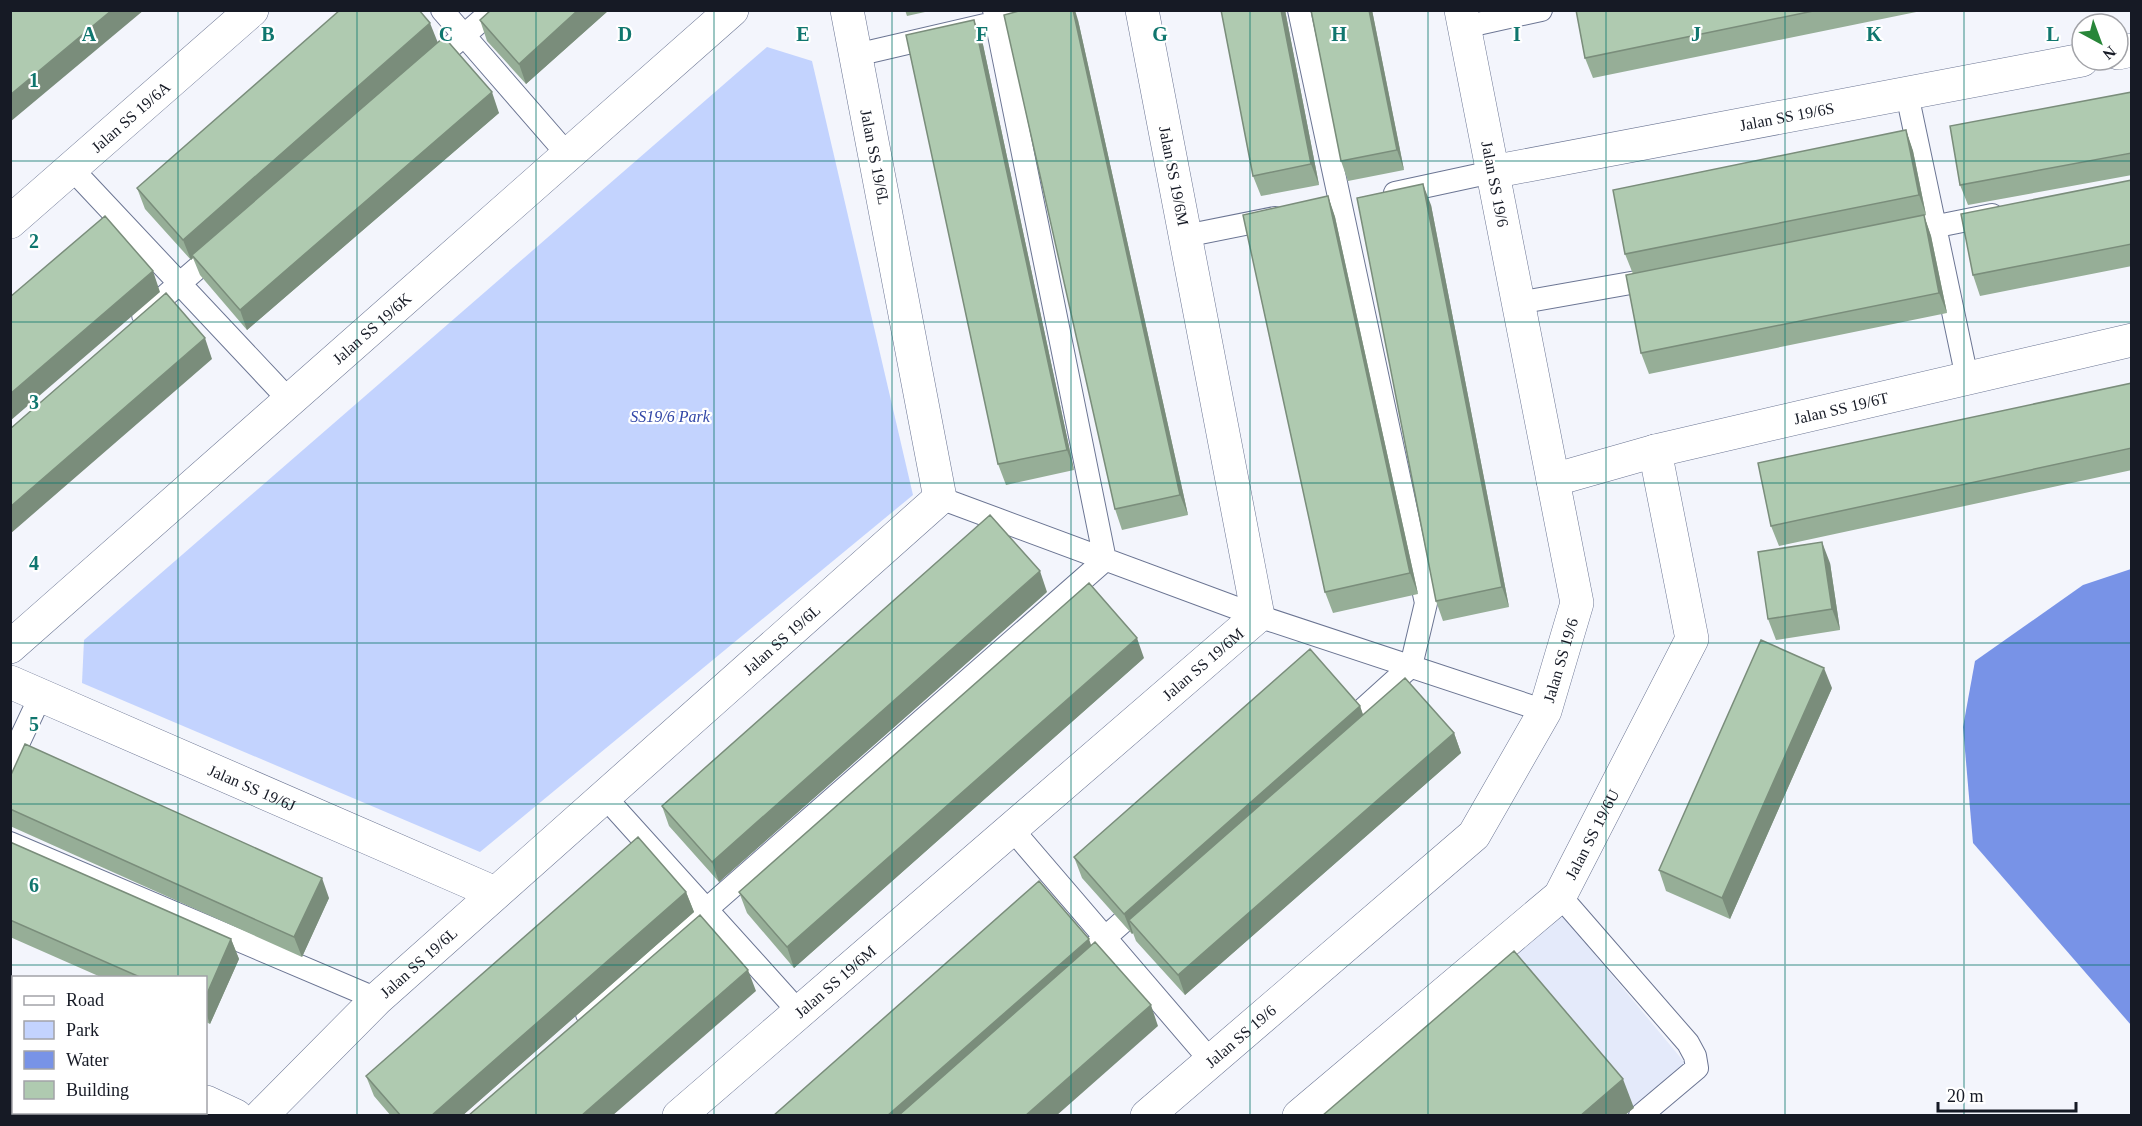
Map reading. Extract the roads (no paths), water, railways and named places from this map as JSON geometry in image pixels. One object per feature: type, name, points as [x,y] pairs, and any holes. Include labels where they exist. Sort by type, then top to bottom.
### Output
[{"type":"street","name":"Jalan SS 19/6K","points":[[10,647],[732,10]]},
{"type":"street","name":"Jalan SS 19/6L","points":[[261,1116],[377,999],[940,498],[847,10]]},
{"type":"street","name":"Jalan SS 19/6M","points":[[679,1116],[1258,616],[1142,10]]},
{"type":"street","name":"Jalan SS 19/6A","points":[[10,222],[73,170],[239,15]]},
{"type":"street","name":"Jalan SS 19/6","points":[[1147,1116],[1474,835],[1545,711],[1577,603],[1463,19]]},
{"type":"street","name":"Jalan SS 19/6S","points":[[1492,172],[2070,62]]},
{"type":"street","name":"Jalan SS 19/6T","points":[[1553,480],[1655,451],[2132,340]]},
{"type":"street","name":"Jalan SS 19/6U","points":[[1299,1116],[1560,896],[1692,639],[1655,451]]},
{"type":"street","name":"Jalan SS 19/6J","points":[[10,682],[495,892]]},
{"type":"street","points":[[207,1102],[237,1116]]},
{"type":"lane","points":[[442,10],[568,155]]},
{"type":"lane","points":[[411,82],[493,10]]},
{"type":"lane","points":[[856,55],[995,16],[1048,10]]},
{"type":"lane","points":[[1299,10],[1426,603],[1412,666],[1324,744]]},
{"type":"lane","points":[[1463,19],[1541,10]]},
{"type":"lane","points":[[995,16],[1105,560]]},
{"type":"lane","points":[[1906,94],[1967,378]]},
{"type":"lane","points":[[73,170],[290,401]]},
{"type":"lane","points":[[1318,208],[1492,172]]},
{"type":"lane","points":[[1877,238],[2016,211]]},
{"type":"lane","points":[[1185,236],[1296,213]]},
{"type":"lane","points":[[126,330],[233,237]]},
{"type":"lane","points":[[1518,303],[1680,274]]},
{"type":"lane","points":[[940,498],[1258,616],[1545,711]]},
{"type":"lane","points":[[567,1031],[1105,560]]},
{"type":"lane","points":[[10,760],[41,695]]},
{"type":"lane","points":[[604,796],[799,1012]]},
{"type":"lane","points":[[1011,828],[1211,1061]]},
{"type":"lane","points":[[10,843],[377,999]]},
{"type":"lane","points":[[1061,976],[1158,891]]},
{"type":"lane","points":[[1560,896],[1688,1043],[1695,1056],[1697,1068],[1640,1116]]},
{"type":"water","points":[[2132,569],[2131,1025],[1973,843],[1963,727],[1975,661],[2083,585]]},
{"type":"park label","name":"SS19/6 Park","points":[[670,416]]}]
